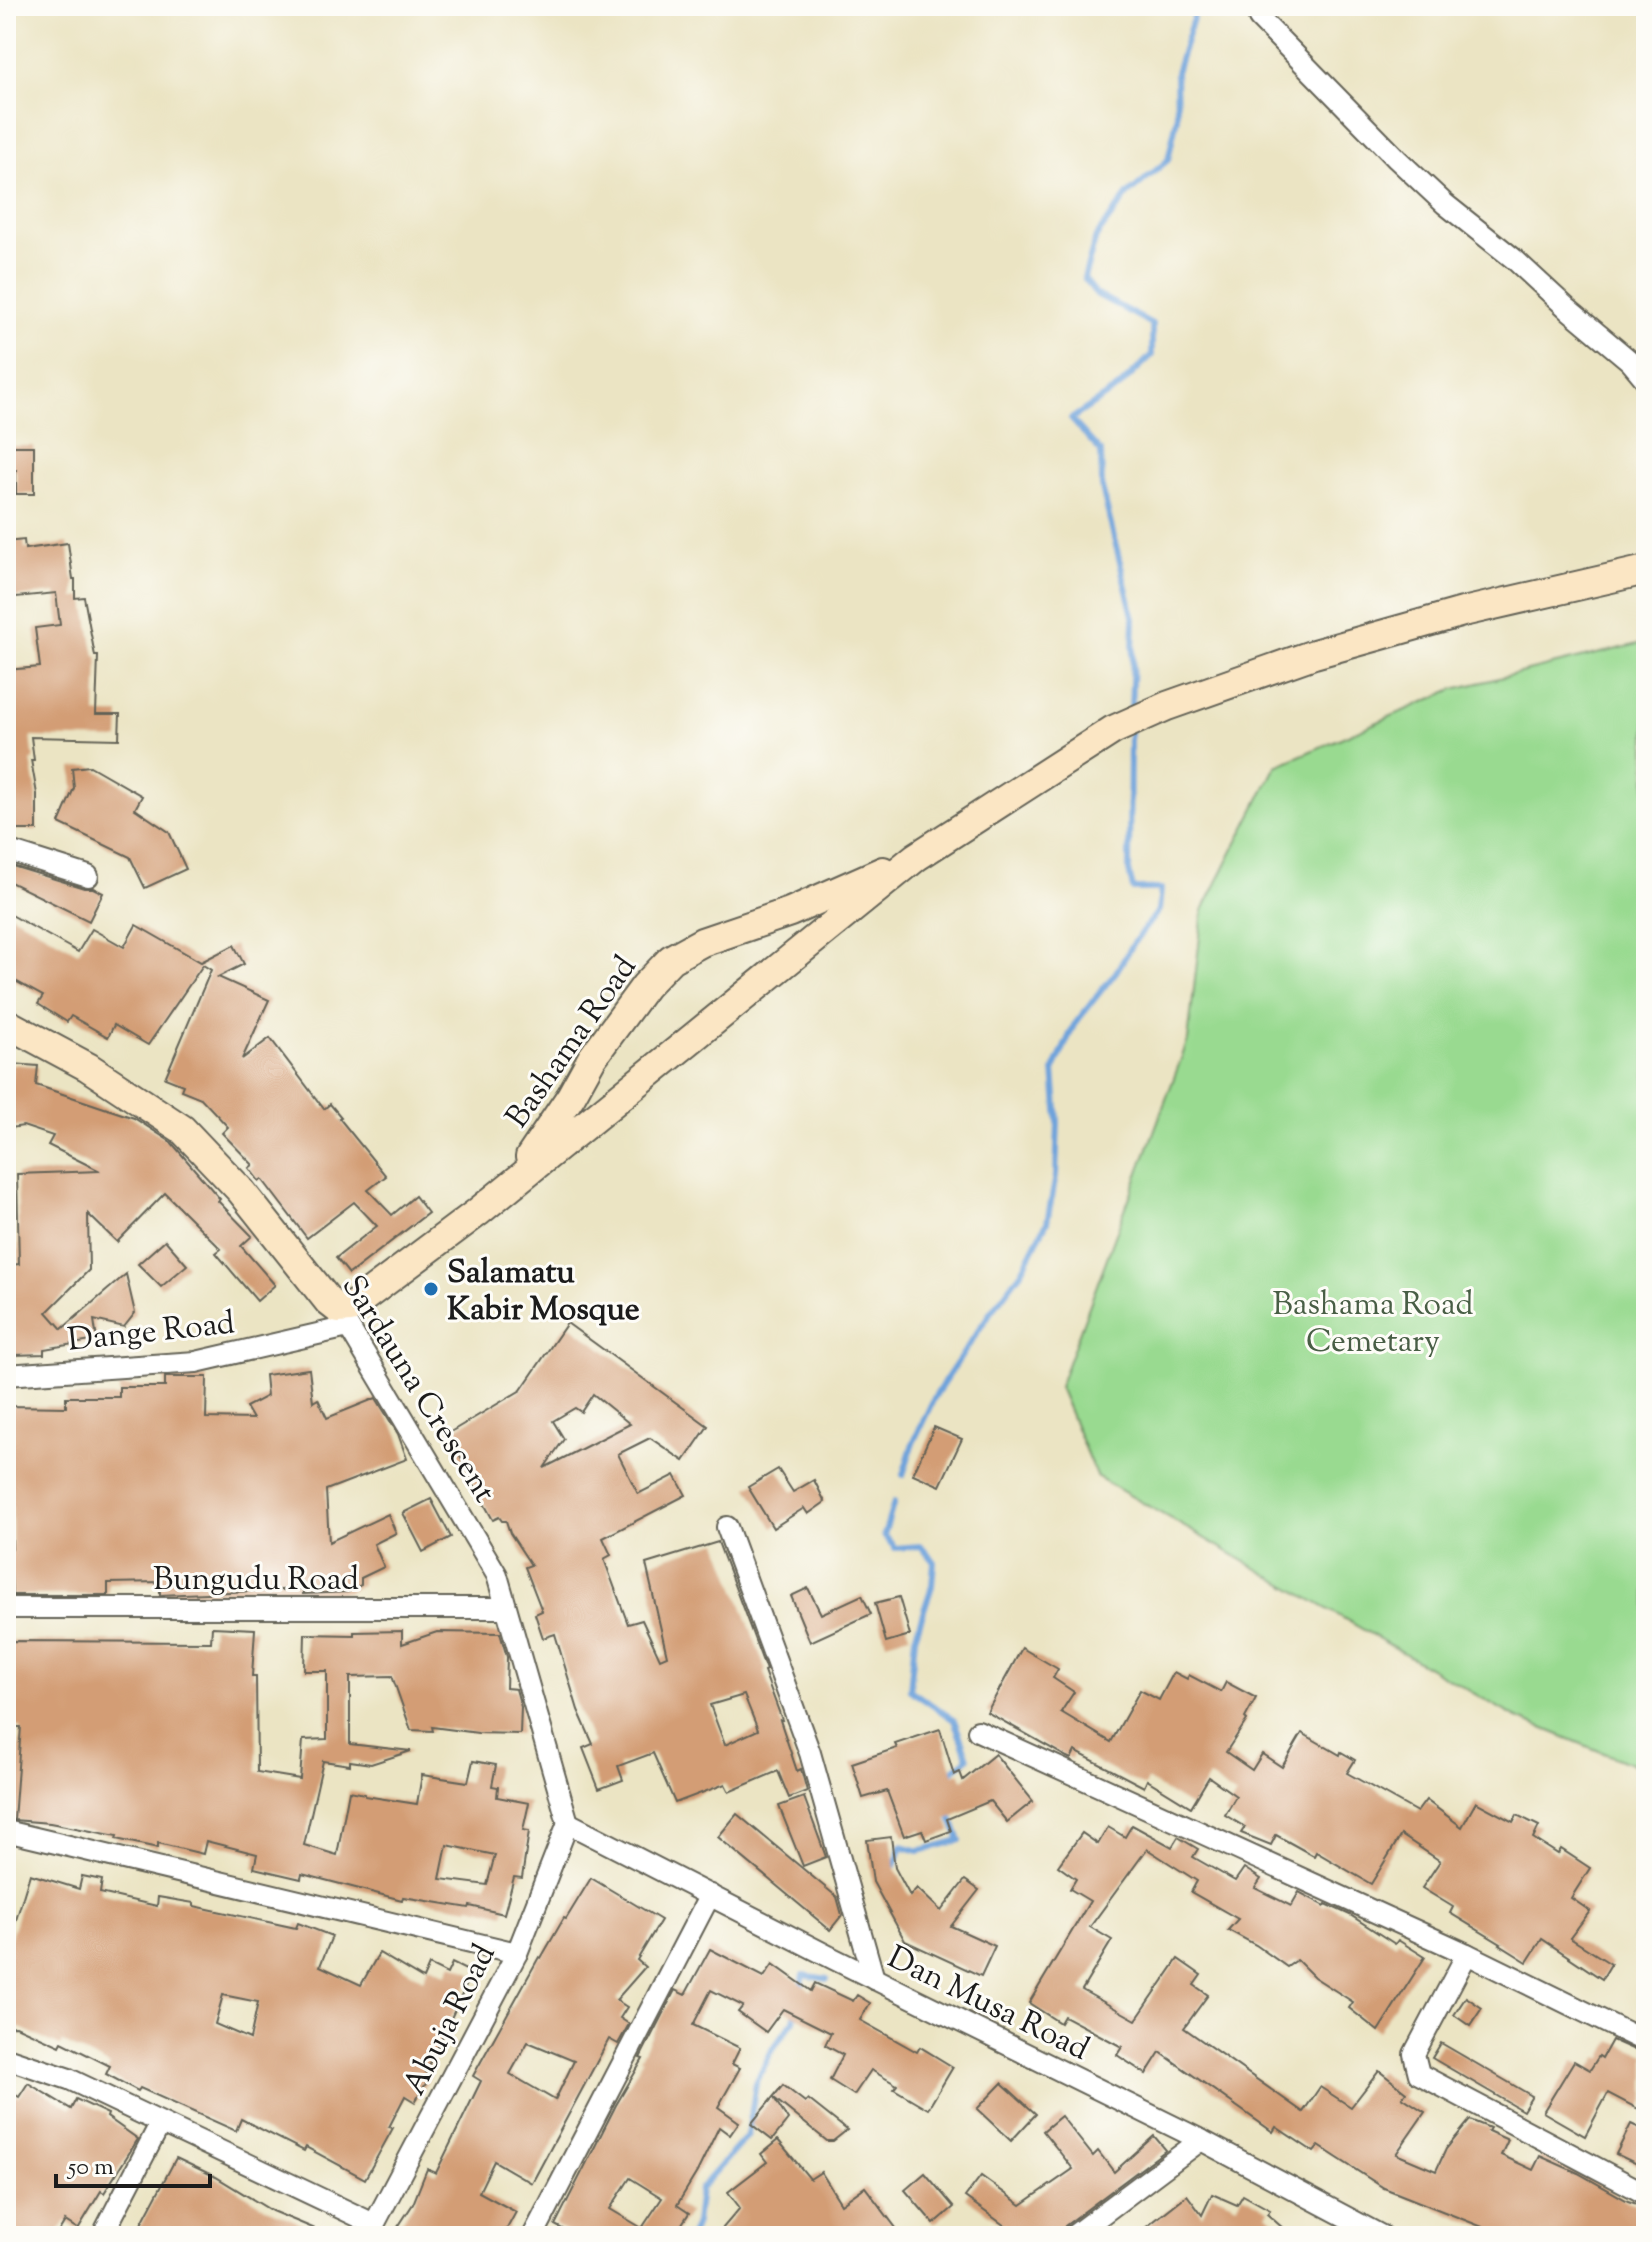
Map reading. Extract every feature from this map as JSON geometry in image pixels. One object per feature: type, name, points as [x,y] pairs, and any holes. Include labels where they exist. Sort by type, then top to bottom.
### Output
[{"type":"street","points":[[1259,18],[1406,168],[1630,361],[1646,380]]},
{"type":"street","name":"Bashama Road","points":[[343,1318],[350,1308],[512,1185],[916,857],[1113,730],[1167,706],[1314,654],[1463,612],[1646,570]]},
{"type":"street","points":[[6,850],[88,876]]},
{"type":"street","name":"Bashama Road","points":[[512,1185],[571,1096],[592,1058],[645,986],[671,959],[702,942],[790,912],[916,857]]},
{"type":"street","name":"Sardauna Crescent","points":[[6,1023],[88,1067],[182,1129],[241,1191],[343,1318],[497,1575],[568,1823]]},
{"type":"street","name":"Dange Road","points":[[6,1375],[196,1362],[343,1318]]},
{"type":"street","points":[[727,1527],[810,1753],[874,1979]]},
{"type":"street","name":"Bungudu Road","points":[[6,1608],[506,1608]]},
{"type":"street","points":[[978,1731],[1467,1954],[1646,2042]]},
{"type":"street","name":"Dan Musa Road","points":[[568,1823],[874,1979],[1201,2140],[1382,2236]]},
{"type":"street","name":"Abuja Road","points":[[371,2230],[517,1953],[568,1823]]},
{"type":"street","points":[[6,1831],[517,1953]]},
{"type":"street","points":[[533,2236],[710,1895]]},
{"type":"street","points":[[1467,1954],[1414,2054],[1419,2074],[1646,2194]]},
{"type":"street","points":[[6,2058],[69,2079],[371,2230]]},
{"type":"street","points":[[102,2236],[160,2124]]},
{"type":"street","points":[[1073,2236],[1201,2140]]},
{"type":"green space","name":"Bashama Road Cemetary","points":[[1646,642],[1646,1770],[1515,1717],[1096,1476],[1059,1387],[1188,1040],[1203,910],[1276,766],[1454,689]]},
{"type":"building","points":[[6,446],[34,446],[34,494],[16,494],[16,470],[6,470]]},
{"type":"building","points":[[24,540],[25,549],[68,543],[75,598],[84,597],[95,656],[98,656],[96,714],[120,714],[119,739],[31,737],[37,830],[6,830],[6,670],[40,667],[35,628],[60,625],[56,593],[6,598],[6,542]]},
{"type":"building","points":[[90,766],[142,796],[135,809],[169,832],[186,869],[145,888],[130,857],[59,823],[74,788],[72,768]]},
{"type":"building","points":[[9,865],[103,893],[89,921],[6,880]]},
{"type":"building","points":[[6,912],[78,952],[92,929],[124,947],[136,925],[201,962],[234,945],[244,964],[218,977],[269,1000],[242,1059],[270,1038],[324,1109],[330,1104],[386,1176],[368,1190],[392,1215],[415,1196],[428,1213],[349,1274],[336,1258],[377,1226],[354,1202],[307,1238],[262,1179],[259,1181],[249,1168],[253,1165],[222,1133],[228,1127],[201,1098],[181,1090],[183,1085],[165,1078],[211,970],[203,965],[148,1045],[114,1025],[108,1037],[71,1016],[67,1022],[38,1004],[43,996],[6,976]]},
{"type":"building","points":[[12,1064],[38,1066],[36,1085],[134,1118],[171,1142],[220,1199],[218,1201],[252,1236],[241,1246],[275,1285],[257,1301],[216,1253],[221,1249],[165,1193],[117,1242],[88,1214],[89,1270],[47,1312],[62,1329],[126,1274],[135,1313],[124,1327],[94,1320],[97,1340],[44,1349],[44,1354],[14,1355],[10,1265],[19,1264],[17,1174],[100,1171],[48,1145],[53,1136],[23,1126],[10,1128],[6,1095],[10,1095]]},
{"type":"building","points":[[165,1240],[187,1265],[161,1287],[138,1264]]},
{"type":"building","points":[[567,1323],[708,1426],[684,1461],[650,1438],[618,1454],[638,1494],[675,1475],[686,1495],[603,1538],[611,1555],[604,1559],[628,1624],[642,1620],[660,1659],[667,1656],[646,1564],[718,1542],[766,1670],[797,1771],[801,1769],[807,1791],[789,1798],[778,1771],[729,1792],[725,1784],[675,1803],[653,1753],[618,1766],[623,1780],[599,1789],[583,1748],[593,1744],[578,1710],[555,1634],[543,1638],[535,1614],[542,1611],[525,1567],[531,1565],[510,1533],[506,1521],[499,1517],[493,1520],[447,1434],[521,1390]],"holes":[[[593,1394],[630,1424],[544,1468],[564,1439],[553,1421],[575,1408],[581,1412]],[[744,1695],[758,1730],[725,1745],[710,1705]]]},
{"type":"building","points":[[309,1369],[313,1402],[318,1399],[327,1418],[376,1398],[398,1434],[407,1459],[326,1490],[329,1542],[388,1514],[396,1533],[374,1544],[384,1567],[361,1578],[361,1585],[348,1592],[303,1594],[303,1589],[160,1595],[160,1582],[108,1583],[108,1595],[12,1595],[12,1487],[6,1487],[7,1406],[66,1407],[66,1397],[119,1397],[119,1387],[165,1387],[165,1377],[207,1377],[206,1418],[253,1419],[246,1407],[267,1396],[265,1375]]},
{"type":"building","points":[[934,1427],[962,1439],[940,1486],[913,1474]]},
{"type":"building","points":[[778,1469],[793,1492],[814,1480],[825,1502],[808,1514],[804,1508],[773,1528],[748,1487]]},
{"type":"building","points":[[431,1499],[451,1537],[423,1552],[403,1513]]},
{"type":"building","points":[[808,1588],[821,1614],[862,1595],[871,1614],[810,1642],[791,1596]]},
{"type":"building","points":[[899,1597],[910,1635],[886,1642],[875,1603]]},
{"type":"building","points":[[212,1627],[255,1629],[252,1676],[256,1676],[257,1772],[300,1779],[303,1740],[327,1739],[327,1671],[304,1671],[305,1634],[354,1635],[354,1632],[402,1631],[402,1644],[437,1632],[500,1633],[507,1657],[506,1688],[516,1689],[521,1707],[520,1734],[432,1727],[433,1731],[411,1730],[392,1676],[350,1677],[350,1744],[411,1751],[371,1764],[323,1761],[304,1845],[337,1855],[349,1791],[417,1804],[422,1775],[468,1782],[473,1761],[496,1765],[492,1786],[498,1787],[497,1797],[529,1803],[523,1830],[529,1831],[522,1878],[514,1877],[504,1914],[470,1906],[403,1897],[402,1900],[302,1874],[301,1879],[254,1868],[257,1854],[206,1841],[203,1854],[158,1843],[158,1848],[116,1839],[117,1836],[50,1823],[14,1820],[21,1727],[6,1727],[6,1641],[211,1642]],"holes":[[[447,1845],[495,1855],[487,1885],[440,1879]]]},
{"type":"building","points":[[1022,1648],[1058,1669],[1053,1678],[1074,1692],[1061,1712],[1111,1742],[1140,1690],[1159,1700],[1174,1672],[1187,1679],[1189,1675],[1221,1692],[1226,1682],[1256,1698],[1245,1718],[1247,1720],[1226,1752],[1252,1770],[1262,1754],[1282,1767],[1302,1733],[1355,1760],[1347,1773],[1417,1812],[1426,1800],[1462,1827],[1476,1802],[1513,1822],[1517,1815],[1539,1826],[1533,1838],[1558,1854],[1561,1849],[1590,1868],[1571,1898],[1590,1911],[1570,1938],[1611,1964],[1602,1979],[1542,1939],[1527,1962],[1450,1913],[1453,1907],[1422,1888],[1440,1861],[1401,1835],[1371,1884],[1316,1852],[1314,1856],[1276,1835],[1271,1845],[1241,1833],[1245,1827],[1225,1815],[1236,1796],[1209,1777],[1191,1807],[1147,1780],[1144,1787],[1075,1751],[1071,1759],[1067,1757],[987,1712]]},
{"type":"building","points":[[940,1729],[954,1775],[960,1772],[963,1780],[995,1754],[1033,1801],[1007,1822],[990,1801],[947,1819],[951,1831],[926,1840],[922,1830],[904,1836],[887,1791],[863,1798],[852,1763]]},
{"type":"building","points":[[804,1797],[826,1857],[803,1866],[779,1806]]},
{"type":"building","points":[[737,1814],[837,1897],[842,1915],[830,1930],[718,1837]]},
{"type":"building","points":[[1132,1825],[1172,1847],[1178,1837],[1198,1849],[1193,1857],[1235,1881],[1244,1868],[1261,1879],[1255,1888],[1291,1906],[1299,1892],[1350,1915],[1395,1944],[1398,1940],[1425,1957],[1378,2031],[1349,2008],[1353,2002],[1314,1977],[1297,1960],[1287,1967],[1228,1930],[1238,1919],[1191,1892],[1197,1881],[1147,1849],[1090,1927],[1112,1940],[1082,1990],[1136,2020],[1178,1959],[1201,1975],[1194,1985],[1208,1995],[1184,2028],[1303,2112],[1320,2087],[1351,2107],[1379,2071],[1406,2092],[1402,2097],[1425,2112],[1396,2154],[1436,2171],[1446,2149],[1470,2120],[1508,2140],[1501,2155],[1533,2170],[1540,2156],[1646,2207],[1646,2218],[1634,2236],[1505,2236],[1384,2188],[1319,2146],[1314,2152],[1276,2127],[1273,2132],[1160,2052],[1146,2074],[1117,2055],[1122,2047],[1064,2016],[1060,2023],[1029,2003],[1090,1901],[1070,1889],[1076,1879],[1058,1866],[1082,1833],[1098,1844],[1108,1827],[1125,1837]]},
{"type":"building","points":[[891,1837],[895,1868],[910,1896],[917,1888],[941,1911],[965,1880],[979,1890],[951,1926],[995,1946],[981,1976],[905,1941],[873,1882],[867,1840]]},
{"type":"building","points":[[30,1874],[79,1889],[82,1876],[102,1880],[100,1893],[157,1906],[158,1897],[194,1903],[194,1906],[296,1928],[298,1923],[332,1936],[320,1966],[361,1985],[379,1953],[423,1979],[429,1965],[447,1974],[452,1963],[472,1973],[426,2072],[431,2075],[415,2102],[405,2096],[389,2127],[393,2128],[365,2179],[306,2147],[304,2151],[241,2119],[236,2131],[140,2088],[138,2091],[106,2074],[110,2066],[62,2042],[60,2046],[16,2026],[6,2027],[6,1941],[10,1940]],"holes":[[[223,1995],[258,2002],[250,2039],[215,2024]]]},
{"type":"building","points":[[591,1878],[661,1920],[637,1960],[645,1967],[616,2000],[627,2007],[620,2018],[629,2024],[618,2044],[609,2039],[532,2183],[494,2161],[479,2192],[516,2212],[503,2236],[392,2236],[413,2204],[427,2169],[436,2173],[481,2081],[473,2076],[539,1957]],"holes":[[[528,2042],[574,2061],[555,2100],[510,2074]]]},
{"type":"building","points":[[710,1949],[764,1977],[773,1964],[811,1991],[815,1983],[853,2001],[857,1995],[870,2003],[860,2020],[917,2052],[920,2047],[953,2067],[928,2109],[894,2089],[897,2085],[871,2070],[854,2095],[830,2080],[843,2055],[825,2045],[831,2033],[783,2009],[766,2032],[738,2012],[743,2006],[711,1990],[693,2025],[740,2048],[732,2064],[740,2068],[718,2107],[739,2122],[730,2135],[719,2127],[677,2205],[689,2213],[674,2236],[575,2236],[555,2225],[643,2059],[640,2058],[675,1990],[685,1995]],"holes":[[[630,2178],[662,2198],[642,2228],[610,2209]]]},
{"type":"building","points":[[1466,1997],[1482,2008],[1470,2026],[1454,2015]]},
{"type":"building","points":[[1612,2040],[1646,2055],[1646,2098],[1640,2110],[1608,2093],[1585,2136],[1543,2112],[1574,2061],[1590,2070],[1599,2056],[1602,2058]]},
{"type":"building","points":[[1441,2043],[1532,2096],[1523,2111],[1432,2058]]},
{"type":"building","points":[[28,2083],[71,2109],[76,2099],[108,2114],[107,2117],[138,2139],[78,2229],[65,2221],[56,2236],[6,2236],[6,2089],[19,2097]]},
{"type":"building","points":[[1002,2083],[1036,2114],[1011,2141],[977,2109]]},
{"type":"building","points":[[783,2085],[805,2102],[808,2099],[847,2130],[833,2141],[827,2141],[774,2098],[788,2120],[772,2140],[751,2124]]},
{"type":"building","points":[[1061,2116],[1093,2156],[1098,2151],[1114,2172],[1154,2136],[1166,2150],[1065,2226],[1060,2236],[1019,2236],[965,2197],[981,2176],[1021,2205],[1073,2169],[1043,2131]]},
{"type":"building","points":[[1631,2124],[1646,2131],[1646,2151],[1639,2165],[1616,2154]]},
{"type":"building","points":[[778,2140],[810,2179],[821,2172],[841,2204],[865,2187],[902,2236],[716,2236],[740,2208],[728,2192],[767,2162],[761,2154]]},
{"type":"building","points":[[176,2158],[216,2177],[272,2211],[332,2236],[150,2236],[138,2230]]},
{"type":"building","points":[[925,2173],[954,2207],[934,2224],[905,2190]]},
{"type":"building","points":[[1212,2194],[1237,2205],[1243,2195],[1270,2210],[1267,2214],[1292,2236],[1135,2236],[1187,2195],[1202,2215]]},
{"type":"waterway","points":[[1131,713],[1134,620],[1102,488],[1101,452],[1071,419],[1119,387],[1152,355],[1152,324],[1096,294],[1084,278],[1096,237],[1128,194],[1168,160],[1177,118],[1176,72],[1197,6]]},
{"type":"waterway","points":[[903,1475],[913,1443],[935,1396],[1022,1271],[1047,1222],[1056,1176],[1058,1122],[1054,1070],[1074,1025],[1159,910],[1161,889],[1133,889],[1129,871],[1130,732]]},
{"type":"waterway","points":[[894,1502],[884,1535],[895,1548],[921,1546],[934,1562],[932,1586],[915,1637],[910,1690],[954,1720],[968,1758],[947,1775]]},
{"type":"waterway","points":[[895,1865],[902,1846],[919,1851],[960,1840],[948,1810]]},
{"type":"waterway","points":[[800,1992],[804,1975],[827,1979]]},
{"type":"waterway","points":[[691,2236],[696,2223],[700,2189],[748,2135],[756,2083],[772,2050],[794,2020],[796,2010]]},
{"type":"place","name":"Salamatu Kabir Mosque","points":[[431,1289]]}]
